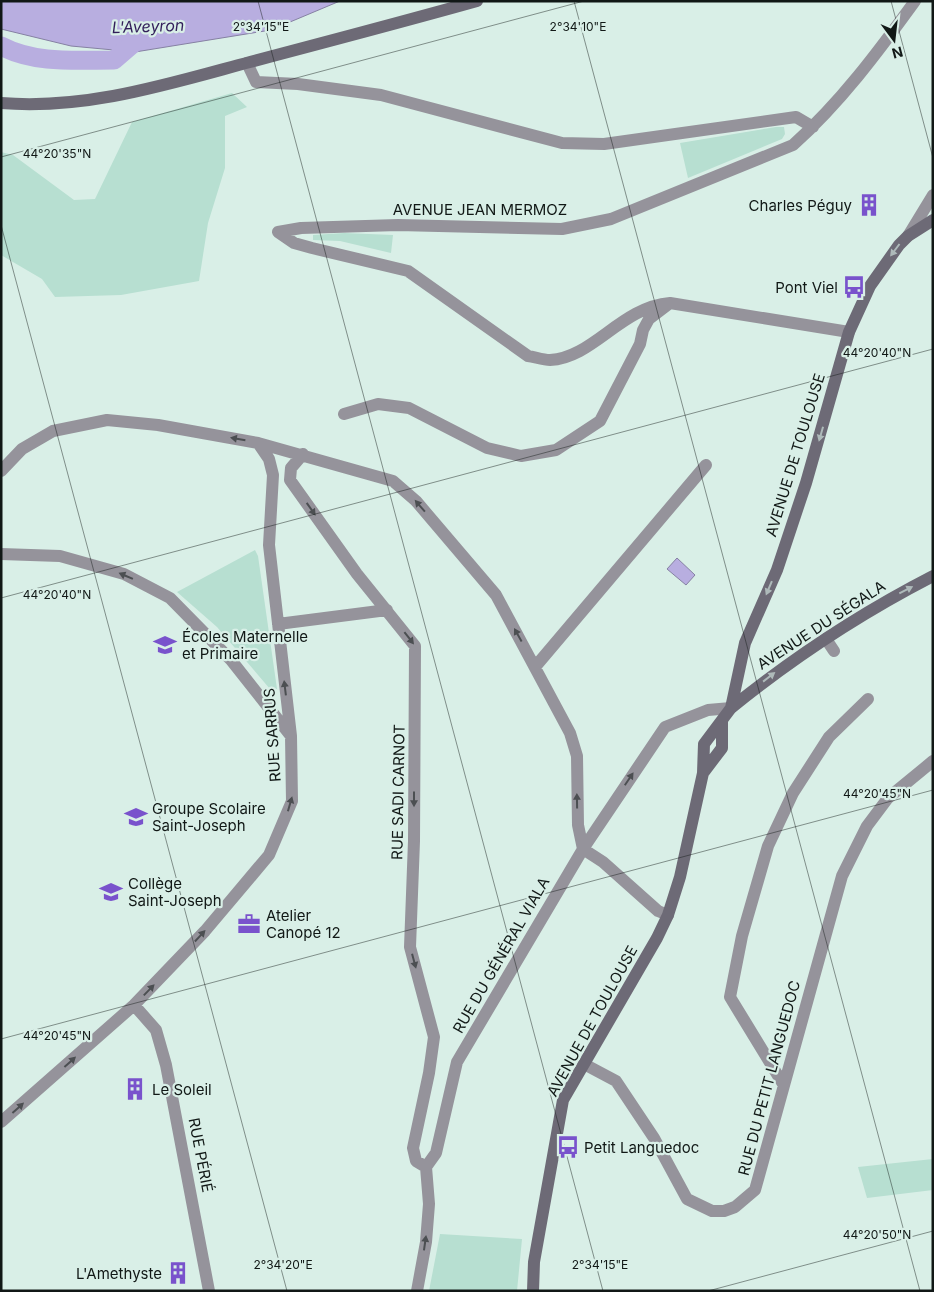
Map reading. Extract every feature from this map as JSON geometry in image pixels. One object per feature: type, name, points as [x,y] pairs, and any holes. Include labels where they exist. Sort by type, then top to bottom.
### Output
[{"type":"main road","points":[[1,103],[55,104],[104,99],[168,85],[477,1]]},
{"type":"main road","name":"AVENUE DE TOULOUSE","points":[[533,1291],[536,1253],[564,1100],[657,938],[668,915],[680,877],[703,773],[704,744],[731,708],[746,643],[777,570],[806,482],[848,332],[870,286],[908,236],[933,220]]},
{"type":"main road","name":"AVENUE DU SÉGALA","points":[[731,708],[772,674],[873,607],[933,576]]},
{"type":"street","points":[[247,63],[256,82],[298,84],[381,95],[562,143],[604,144],[796,117],[813,127],[868,65],[915,1]]},
{"type":"street","name":"AVENUE JEAN MERMOZ","points":[[813,127],[793,145],[611,219],[562,229],[398,224],[300,228],[278,232],[294,243],[408,271],[528,356],[551,360],[576,353],[634,313],[655,304],[670,303],[848,332]]},
{"type":"street","points":[[908,236],[933,195]]},
{"type":"street","points":[[344,414],[378,404],[409,408],[487,448],[520,456],[556,450],[600,421],[640,344],[643,330],[649,319],[670,303]]},
{"type":"street","points":[[1,471],[22,449],[53,431],[107,420],[158,424],[258,443],[303,454],[393,481],[416,501],[496,595],[570,732],[577,756],[578,825],[583,849],[602,862],[658,911],[668,915]]},
{"type":"street","name":"RUE SARRUS","points":[[1,1122],[134,1005],[205,931],[269,855],[292,801],[291,736],[269,545],[273,475],[269,459],[258,443]]},
{"type":"street","points":[[272,489],[276,480],[286,478],[290,480],[291,468],[303,454]]},
{"type":"street","points":[[535,667],[706,464]]},
{"type":"street","name":"RUE SADI CARNOT","points":[[290,480],[357,574],[416,646],[414,841],[410,947],[434,1037],[429,1073],[413,1148],[416,1162],[426,1167]]},
{"type":"street","points":[[1,554],[60,556],[124,574],[170,598],[231,660],[291,736]]},
{"type":"street","points":[[278,624],[387,610]]},
{"type":"street","points":[[826,639],[834,651]]},
{"type":"street","points":[[783,1084],[730,997],[742,936],[768,846],[793,793],[829,737],[868,699]]},
{"type":"street","name":"RUE DU GÉNÉRAL VIALA","points":[[426,1167],[436,1153],[457,1062],[583,849],[664,726],[708,710],[731,708]]},
{"type":"street","name":"RUE DU PETIT LANGUEDOC","points":[[584,1064],[616,1081],[654,1138],[687,1198],[712,1211],[724,1211],[735,1207],[755,1190],[842,876],[867,826],[888,798],[933,761]]},
{"type":"street","name":"RUE PÉRIÉ","points":[[134,1005],[156,1030],[166,1066],[209,1291]]},
{"type":"street","points":[[417,1291],[426,1242],[429,1204],[426,1167]]},
{"type":"green space","points":[[232,93],[247,107],[225,116],[225,168],[208,223],[199,281],[121,295],[55,297],[42,279],[1,255],[1,152],[13,155],[74,200],[95,199],[132,122]]},
{"type":"green space","points":[[784,127],[785,134],[782,139],[688,178],[680,143]]},
{"type":"green space","points":[[344,233],[393,235],[391,253],[340,241],[313,240],[313,235]]},
{"type":"green space","points":[[255,550],[258,556],[277,689],[270,689],[217,627],[177,592]]},
{"type":"green space","points":[[933,1159],[933,1190],[867,1198],[858,1167]]},
{"type":"green space","points":[[440,1234],[522,1239],[517,1291],[429,1291]]},
{"type":"water","name":"L'Aveyron","points":[[1,1],[340,1],[271,30],[135,52],[71,46],[1,29]]},
{"type":"water","points":[[677,558],[695,575],[686,585],[667,569]]},
{"type":"waterway","name":"L'Aveyron","points":[[1,46],[28,56],[56,60],[114,60],[143,35]]},
{"type":"place","name":"Charles Péguy","points":[[869,205]]},
{"type":"place","name":"Pont Viel","points":[[854,287]]},
{"type":"place","name":"Écoles Maternelle et Primaire","points":[[165,645]]},
{"type":"place","name":"Groupe Scolaire Saint-Joseph","points":[[136,817]]},
{"type":"place","name":"Collège Saint-Joseph","points":[[111,892]]},
{"type":"place","name":"Atelier Canopé 12","points":[[249,924]]},
{"type":"place","name":"Le Soleil","points":[[135,1089]]},
{"type":"place","name":"Petit Languedoc","points":[[568,1147]]},
{"type":"place","name":"L'Amethyste","points":[[178,1273]]}]
